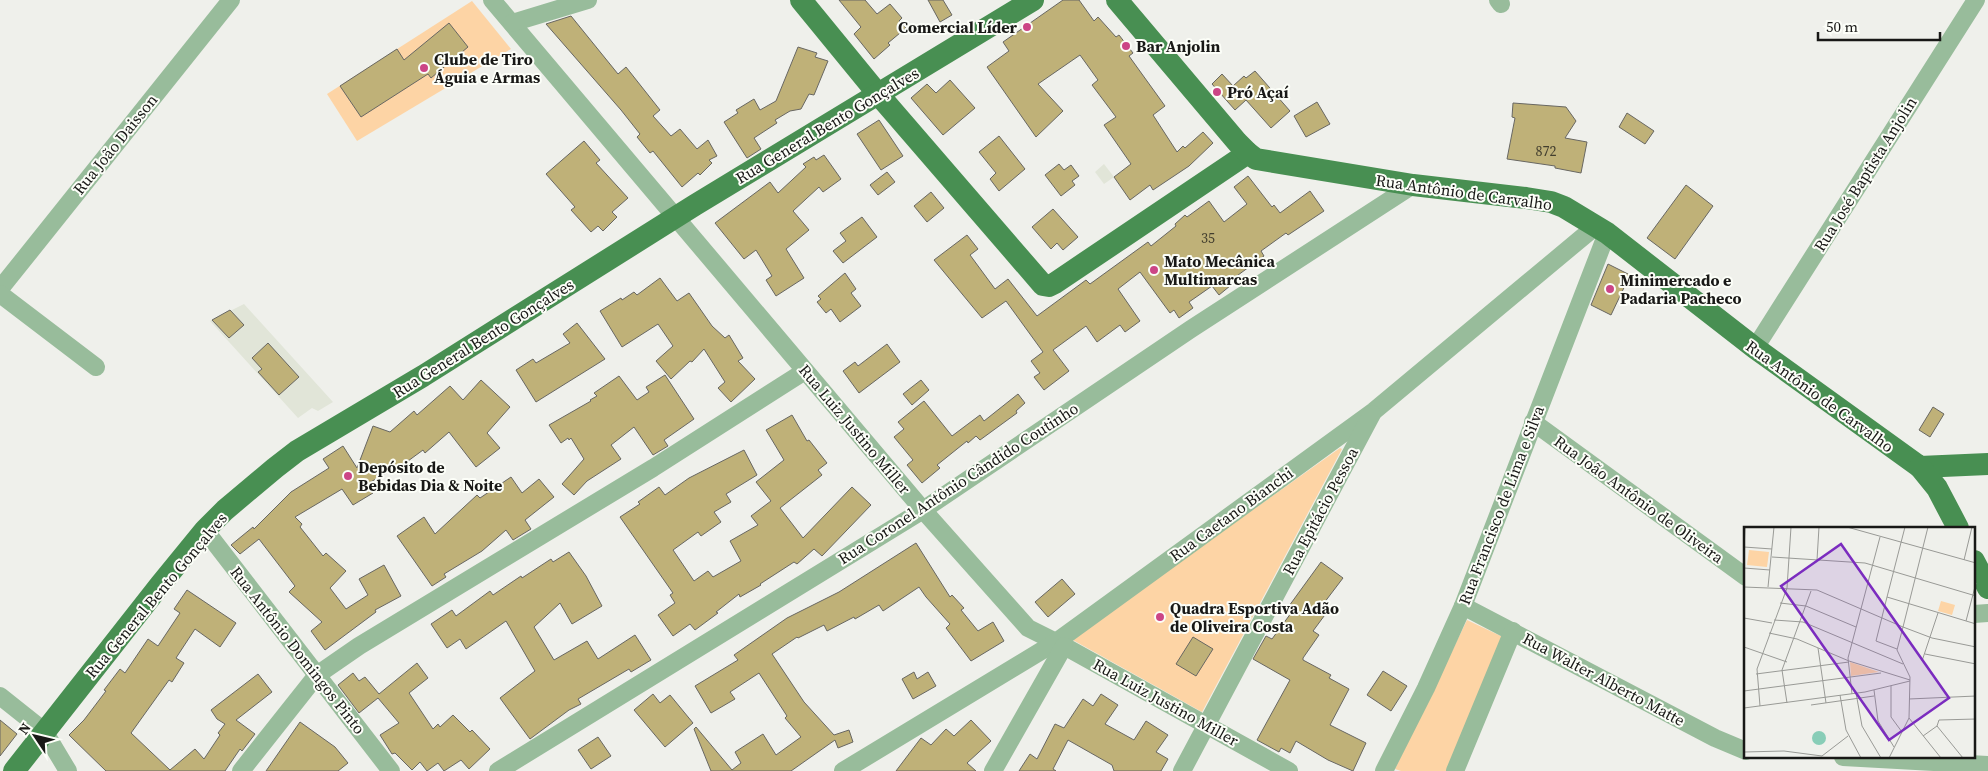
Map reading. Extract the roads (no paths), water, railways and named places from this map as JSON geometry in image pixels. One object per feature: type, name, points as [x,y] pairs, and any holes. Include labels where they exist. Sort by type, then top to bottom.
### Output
[{"type":"main road","points":[[801,0],[878,94],[1025,266],[1042,284],[1048,286],[1248,153],[1117,0]]},
{"type":"main road","name":"Rua General Bento Gonçalves","points":[[14,771],[205,530],[251,486],[297,451],[423,376],[675,218],[1033,0]]},
{"type":"main road","name":"Rua Antônio de Carvalho","points":[[1248,153],[1267,162],[1413,185],[1551,202],[1564,208],[1601,230],[1755,348],[1920,467],[1937,488],[1957,527]]},
{"type":"main road","points":[[1920,467],[1988,464]]},
{"type":"main road","points":[[1976,565],[1988,588]]},
{"type":"street","name":"Rua João Daisson","points":[[0,288],[230,0]]},
{"type":"street","name":"Rua Luiz Justino Miller","points":[[492,0],[923,510],[1028,628],[1207,724],[1289,771]]},
{"type":"street","points":[[512,23],[588,0]]},
{"type":"street","name":"Rua José Baptista Anjolin","points":[[1755,348],[1976,0]]},
{"type":"street","name":"Rua Coronel Antônio Cândido Coutinho","points":[[498,771],[923,510],[1191,329],[1413,185]]},
{"type":"street","name":"Rua Caetano Bianchi","points":[[843,771],[1060,644],[1374,411],[1601,230]]},
{"type":"street","name":"Rua Francisco de Lima e Silva","points":[[1384,771],[1426,688],[1463,606],[1533,422],[1601,230]]},
{"type":"street","points":[[0,294],[96,367]]},
{"type":"street","points":[[241,771],[318,675],[359,646],[653,468],[805,371]]},
{"type":"street","name":"Rua Epitácio Pessoa","points":[[1182,771],[1374,411]]},
{"type":"street","name":"Rua João Antônio de Oliveira","points":[[1533,422],[1744,576]]},
{"type":"street","name":"Rua Antônio Domingos Pinto","points":[[205,530],[390,771]]},
{"type":"street","name":"Rua Walter Alberto Matte","points":[[1463,606],[1715,738],[1744,750]]},
{"type":"street","points":[[1455,771],[1513,631]]},
{"type":"street","points":[[993,771],[1060,644]]},
{"type":"street","points":[[0,696],[44,732],[68,771]]},
{"type":"street","points":[[1861,758],[1988,765]]},
{"type":"place","name":"Comercial Líder","points":[[1027,27]]},
{"type":"place","name":"Bar Anjolin","points":[[1126,46]]},
{"type":"place","name":"Clube de Tiro Águia e Armas","points":[[424,68]]},
{"type":"place","name":"Pró Açaí","points":[[1217,92]]},
{"type":"place","name":"Mato Mecânica Multimarcas","points":[[1154,270]]},
{"type":"place","name":"Minimercado e Padaria Pacheco","points":[[1610,289]]},
{"type":"place","name":"Depósito de Bebidas Dia & Noite","points":[[348,476]]},
{"type":"place","name":"Quadra Esportiva Adão de Oliveira Costa","points":[[1160,617]]}]
